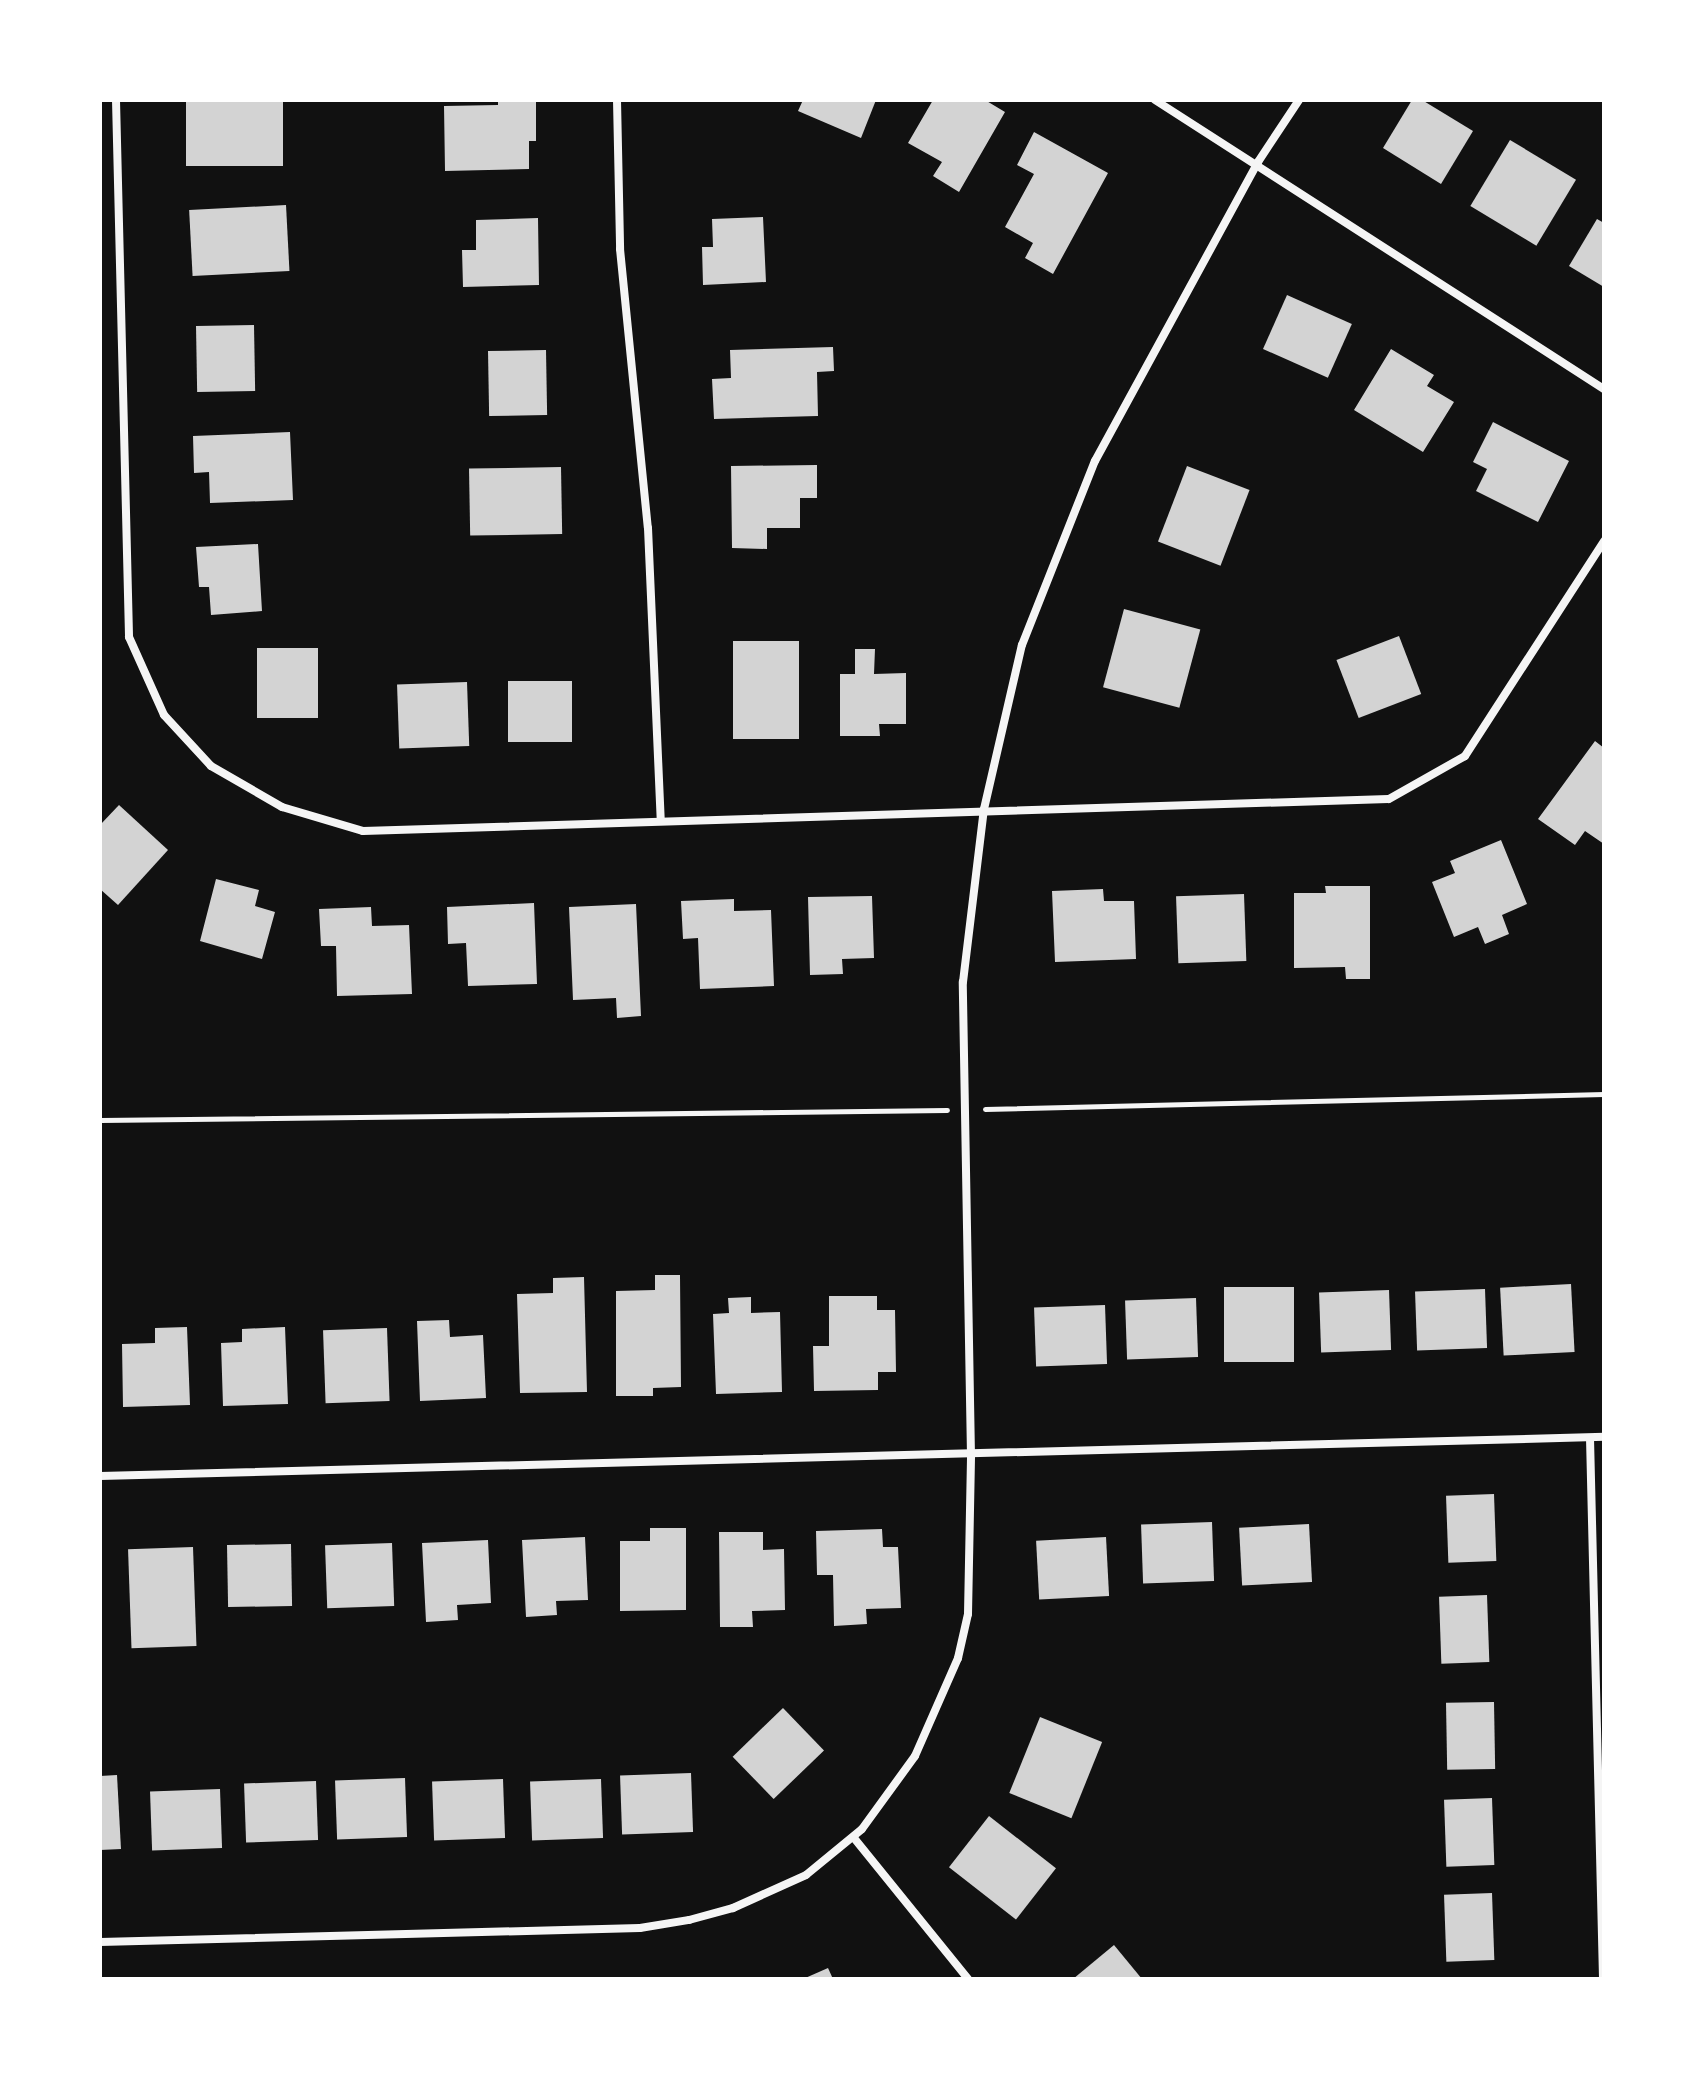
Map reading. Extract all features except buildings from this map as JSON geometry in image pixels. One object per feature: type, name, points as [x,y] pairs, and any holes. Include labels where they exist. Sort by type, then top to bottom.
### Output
[{"type":"street","points":[[116,100],[129,637],[164,715],[211,766],[282,807],[363,831],[984,809],[1389,799],[1465,756],[1604,541]]},
{"type":"street","points":[[617,100],[620,249],[648,528],[661,820]]},
{"type":"street","points":[[1155,100],[1258,162],[1604,389]]},
{"type":"street","points":[[100,1942],[640,1928],[733,1908],[806,1875],[854,1838],[915,1756],[958,1658],[968,1614],[971,1456],[963,982],[984,809],[1022,645],[1095,461],[1258,162],[1299,100]]},
{"type":"street","points":[[100,1476],[971,1456],[1604,1437]]},
{"type":"street","points":[[1590,1438],[1603,1979]]},
{"type":"street","points":[[854,1838],[968,1979]]},
{"type":"path","points":[[100,1120],[965,1110],[1604,1094]]}]
